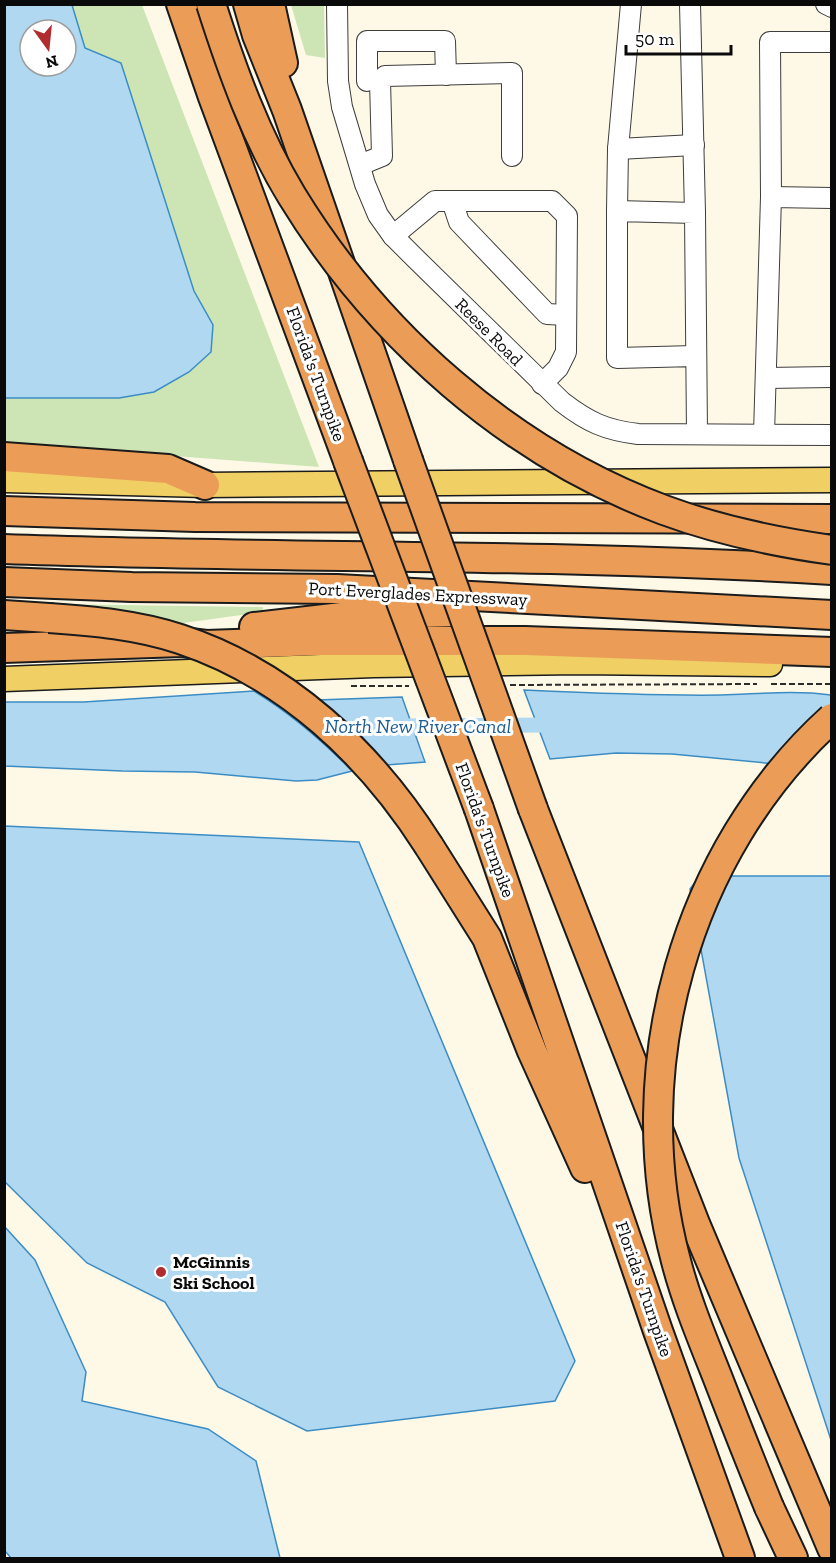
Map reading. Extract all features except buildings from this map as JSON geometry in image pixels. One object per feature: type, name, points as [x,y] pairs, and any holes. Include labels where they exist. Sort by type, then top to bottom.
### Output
[{"type":"highway","points":[[170,4],[213,97]]},
{"type":"highway","name":"Florida's Turnpike","points":[[181,4],[213,97],[478,809],[658,1331],[740,1558]]},
{"type":"highway","points":[[211,4],[236,80],[271,157],[291,195],[320,240],[388,324],[473,402],[561,460],[607,485],[664,510],[735,532],[789,544],[831,550]]},
{"type":"highway","points":[[248,4],[257,35],[287,110],[408,460],[533,809],[696,1226],[831,1548]]},
{"type":"highway","points":[[270,4],[283,56],[287,110]]},
{"type":"highway","points":[[4,457],[168,470],[205,485]]},
{"type":"highway","points":[[4,511],[206,517],[831,519]]},
{"type":"highway","points":[[4,549],[552,558],[831,570]]},
{"type":"highway","name":"Port Everglades Expressway","points":[[4,582],[132,587],[337,589],[831,615]]},
{"type":"highway","points":[[182,642],[220,631],[317,618],[368,614],[516,611],[645,605]]},
{"type":"highway","points":[[4,615],[97,621],[178,639],[228,658],[273,683],[317,716],[352,748],[388,788],[429,846],[487,938],[532,1050],[658,1331]]},
{"type":"highway","points":[[4,648],[182,642],[206,645],[317,640],[536,641],[831,652]]},
{"type":"highway","points":[[794,1558],[769,1507],[694,1317],[676,1261],[661,1182],[658,1106],[661,1062],[674,983],[684,948],[709,886],[748,817],[768,788],[831,718]]},
{"type":"highway","points":[[769,1507],[784,1558]]},
{"type":"main road","points":[[4,480],[205,485],[831,480]]},
{"type":"main road","points":[[4,679],[386,664],[590,662],[831,665]]},
{"type":"street","name":"Reese Road","points":[[337,4],[338,81],[342,107],[378,215],[393,236],[542,384],[580,416],[598,426],[614,431],[638,434],[831,435]]},
{"type":"street","points":[[631,4],[618,149],[617,358],[695,356]]},
{"type":"street","points":[[690,4],[697,434]]},
{"type":"street","points":[[826,4],[831,7]]},
{"type":"street","points":[[360,165],[382,156],[367,40],[445,41],[446,75]]},
{"type":"street","points":[[764,434],[771,196],[770,42],[831,42]]},
{"type":"street","points":[[338,81],[374,81],[385,76],[512,73],[512,156]]},
{"type":"street","points":[[618,149],[694,146]]},
{"type":"street","points":[[771,196],[831,198]]},
{"type":"street","points":[[393,236],[435,201],[552,201],[567,216],[566,352],[558,368],[542,384]]},
{"type":"street","points":[[452,201],[459,222],[547,314],[566,315]]},
{"type":"street","points":[[617,211],[695,213]]},
{"type":"street","points":[[766,378],[831,377]]},
{"type":"green space","points":[[72,5],[142,5],[319,467],[5,443],[4,398],[119,398],[154,392],[213,325],[194,291],[84,48],[78,18],[76,18]]},
{"type":"green space","points":[[291,5],[324,5],[325,58],[306,55]]},
{"type":"green space","points":[[53,604],[263,607],[263,612],[176,624],[117,610]]},
{"type":"water","points":[[4,5],[72,5],[76,18],[18,18],[18,78],[78,78],[78,25],[85,48],[121,63],[194,291],[213,325],[211,352],[189,372],[154,392],[119,398],[5,398]]},
{"type":"water","points":[[524,690],[672,695],[804,693],[831,695],[831,707],[776,764],[672,754],[616,753],[550,759]]},
{"type":"water","points":[[254,691],[305,728],[352,771],[317,780],[296,781],[195,772],[5,766],[5,702],[84,702]]},
{"type":"water","points":[[402,697],[425,762],[386,765],[350,728],[318,700]]},
{"type":"water","points":[[4,826],[359,842],[575,1361],[555,1401],[307,1431],[218,1387],[165,1302],[87,1263],[5,1182]]},
{"type":"water","points":[[700,876],[831,876],[831,1440],[739,1158],[690,889]]},
{"type":"water","points":[[4,1226],[35,1260],[86,1372],[82,1401],[208,1429],[256,1461],[280,1558],[11,1558],[5,1551]]},
{"type":"waterway","name":"North New River Canal","points":[[394,726],[556,725]]},
{"type":"place","name":"McGinnis Ski School","points":[[161,1272]]}]
